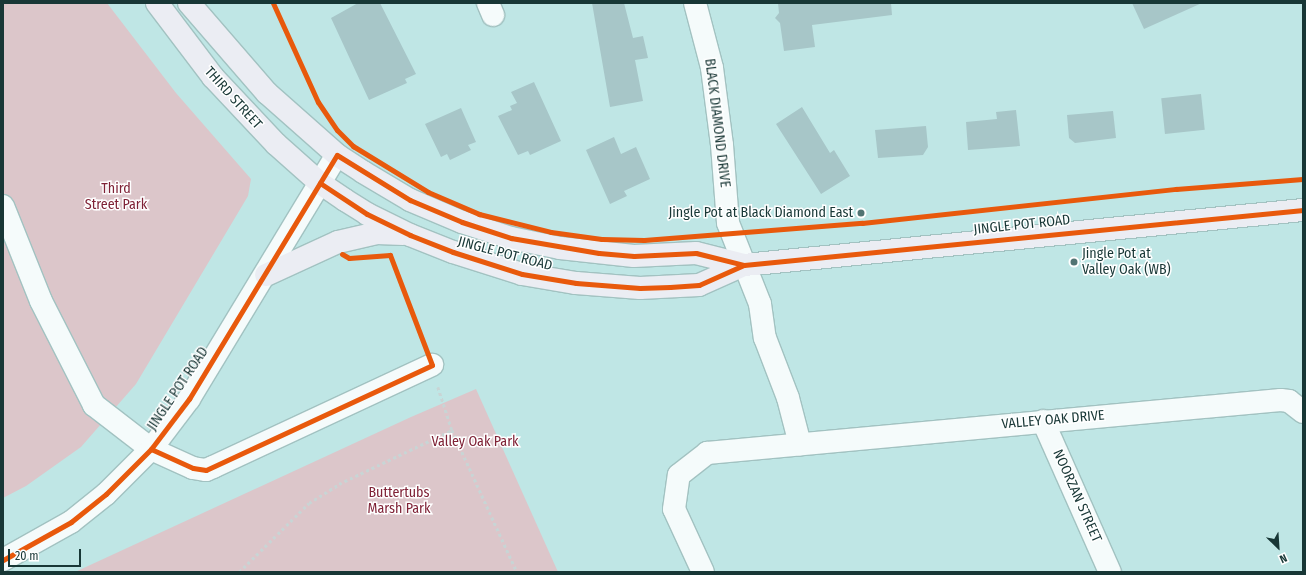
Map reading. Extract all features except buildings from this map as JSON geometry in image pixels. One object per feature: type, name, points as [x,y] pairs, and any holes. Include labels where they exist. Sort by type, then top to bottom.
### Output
[{"type":"main road","name":"THIRD STREET","points":[[157,3],[213,77],[236,103],[276,144],[320,183]]},
{"type":"main road","name":"THIRD STREET","points":[[189,3],[267,94],[337,155]]},
{"type":"main road","name":"JINGLE POT ROAD","points":[[337,155],[410,200],[462,222],[511,238],[599,253],[634,256],[696,253],[744,265]]},
{"type":"main road","name":"JINGLE POT ROAD","points":[[320,183],[367,214],[410,235],[453,252],[500,267],[576,283],[640,288],[699,285],[744,265],[1303,210]]},
{"type":"main road","points":[[266,275],[338,242],[377,233],[410,235]]},
{"type":"street","name":"BLACK DIAMOND DRIVE","points":[[695,3],[712,68],[722,145],[728,223],[744,265]]},
{"type":"street","name":"JINGLE POT ROAD","points":[[3,560],[71,522],[106,494],[152,449],[189,399],[266,275],[337,155]]},
{"type":"street","points":[[3,206],[40,301],[94,405],[152,449],[193,468],[206,470],[432,366]]},
{"type":"street","points":[[744,265],[760,304],[765,338],[788,398],[800,444]]},
{"type":"street","name":"VALLEY OAK DRIVE","points":[[703,572],[674,509],[679,475],[707,453],[1281,400],[1289,401],[1303,412]]},
{"type":"street","name":"NOORZAN STREET","points":[[1043,421],[1110,572]]},
{"type":"path","points":[[432,366],[452,430],[517,572]]},
{"type":"path","points":[[239,572],[309,503],[339,484],[452,430]]},
{"type":"green space","name":"Third Street Park","points":[[3,3],[107,3],[176,93],[251,179],[248,196],[136,384],[81,447],[26,486],[3,498]]},
{"type":"green space","name":"Buttertubs Marsh Park","points":[[476,389],[558,572],[75,572],[411,417]]},
{"type":"cycle path","points":[[273,3],[318,102],[337,130],[353,146],[428,192],[479,214],[551,232],[602,239],[644,240],[862,223],[1176,189],[1303,179]]},
{"type":"cycle path","points":[[3,560],[71,522],[106,494],[151,449],[189,399],[337,155],[410,200],[462,222],[511,238],[599,253],[634,256],[696,253],[744,265],[1303,210]]},
{"type":"cycle path","points":[[320,183],[367,214],[410,235],[453,252],[522,274],[576,283],[640,288],[670,287],[699,285],[744,265]]},
{"type":"cycle path","points":[[151,449],[193,468],[206,470],[432,365],[390,255],[349,258],[342,254]]},
{"type":"place","name":"Jingle Pot at Black Diamond East","points":[[861,213]]},
{"type":"place","name":"Jingle Pot at Valley Oak (WB)","points":[[1074,262]]},
{"type":"park label","name":"Valley Oak Park","points":[[475,442]]}]
